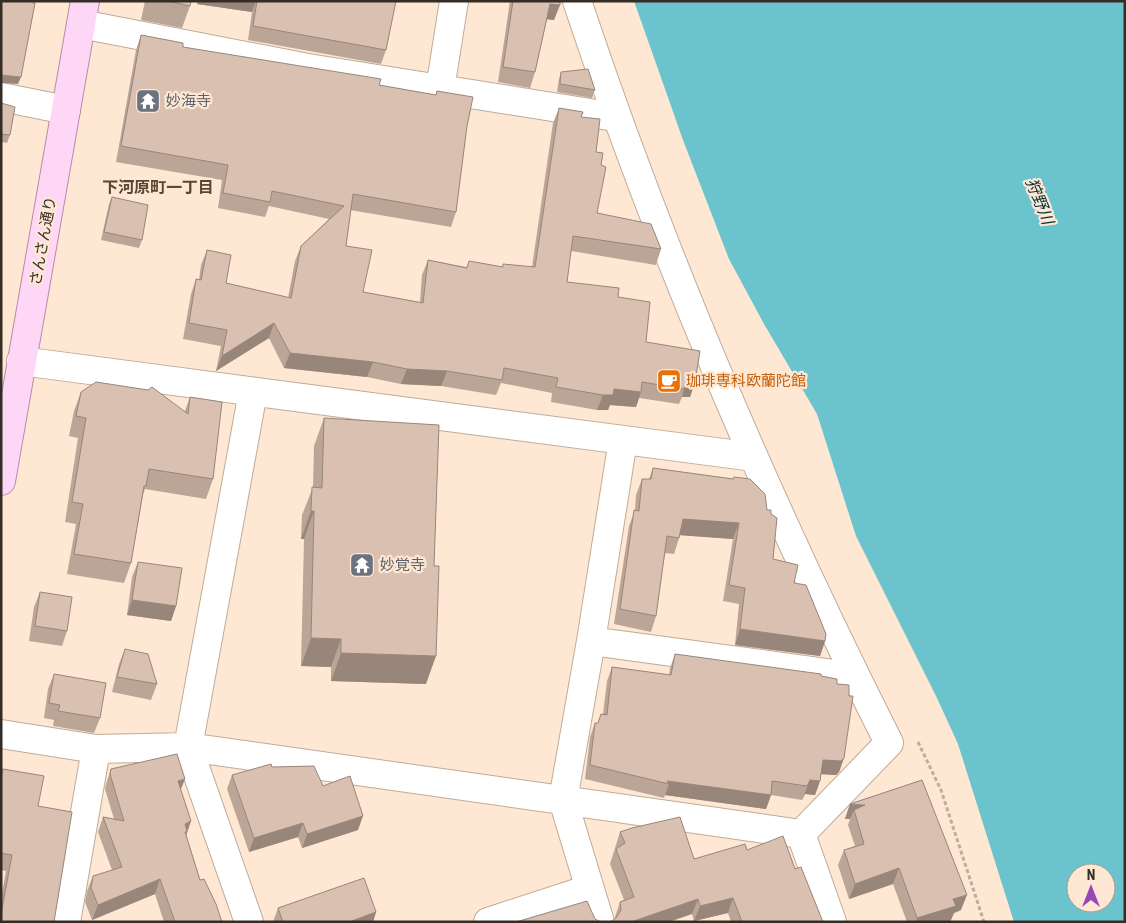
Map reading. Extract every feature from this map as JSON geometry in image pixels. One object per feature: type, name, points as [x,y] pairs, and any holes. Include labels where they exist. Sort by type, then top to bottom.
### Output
[{"type":"main road","name":"さんさん通り","points":[[1,481],[7,413],[21,361],[83,13]]},
{"type":"street","points":[[440,89],[454,1]]},
{"type":"street","points":[[576,1],[615,117],[680,286],[754,457],[856,678],[889,743],[801,834]]},
{"type":"street","points":[[83,13],[308,68],[615,117]]},
{"type":"street","points":[[1,97],[66,110]]},
{"type":"street","points":[[21,361],[754,457]]},
{"type":"street","points":[[249,922],[188,748],[253,392]]},
{"type":"street","points":[[600,922],[563,800],[623,440]]},
{"type":"street","points":[[591,640],[856,678]]},
{"type":"street","points":[[1,734],[96,749],[188,748],[801,834]]},
{"type":"street","points":[[66,922],[96,749]]},
{"type":"street","points":[[801,834],[832,922]]},
{"type":"street","points":[[488,922],[589,889]]},
{"type":"path","points":[[916,736],[941,790],[984,922]]},
{"type":"water","name":"狩野川","points":[[634,1],[1125,1],[1125,922],[1014,922],[958,744],[856,536],[817,414],[764,324],[729,259],[683,140]]},
{"type":"building","points":[[1,1],[33,1],[35,3],[21,77],[1,75]]},
{"type":"building","points":[[168,1],[191,1],[190,6]]},
{"type":"building","points":[[257,1],[396,1],[386,50],[253,26]]},
{"type":"building","points":[[513,1],[560,1],[560,5],[550,4],[535,72],[503,67]]},
{"type":"building","points":[[141,35],[183,43],[183,47],[381,79],[379,85],[436,95],[437,91],[473,97],[467,126],[456,212],[353,194],[346,246],[372,250],[363,292],[423,303],[428,260],[467,268],[469,261],[503,267],[503,264],[535,267],[559,108],[583,112],[581,117],[600,119],[596,152],[603,153],[601,165],[606,167],[597,213],[651,224],[661,249],[573,236],[567,282],[619,288],[618,297],[650,302],[646,342],[700,351],[695,382],[686,381],[684,389],[642,382],[641,392],[614,389],[613,395],[603,395],[556,387],[558,378],[504,368],[502,380],[447,371],[407,369],[373,362],[290,353],[274,323],[222,356],[227,330],[189,323],[196,279],[201,280],[207,250],[231,255],[226,283],[291,298],[301,246],[344,206],[272,191],[270,202],[223,193],[228,165],[121,146]]},
{"type":"building","points":[[588,69],[595,90],[560,84],[561,72]]},
{"type":"building","points":[[1,103],[15,107],[10,135],[1,134]]},
{"type":"building","points":[[112,197],[148,205],[142,240],[104,232]]},
{"type":"building","points":[[96,382],[148,390],[152,387],[188,414],[190,397],[222,402],[213,479],[149,469],[146,486],[144,486],[131,563],[74,554],[83,504],[72,502],[86,418],[76,416],[81,392]]},
{"type":"building","name":"妙覚寺","points":[[324,418],[439,425],[434,566],[439,566],[436,656],[341,653],[341,639],[311,638],[314,511],[311,511],[312,487],[322,488]]},
{"type":"building","points":[[653,468],[733,479],[734,477],[750,479],[765,494],[767,510],[771,510],[771,514],[777,518],[773,559],[798,565],[794,583],[806,585],[826,634],[825,641],[740,629],[745,588],[729,585],[739,523],[683,519],[679,538],[667,536],[656,616],[620,609],[634,510],[639,511],[642,479],[651,479]]},
{"type":"building","points":[[138,562],[182,568],[176,606],[132,600]]},
{"type":"building","points":[[40,592],[72,597],[67,631],[35,626]]},
{"type":"building","points":[[125,649],[148,654],[157,684],[117,677]]},
{"type":"building","points":[[675,654],[821,674],[821,676],[837,679],[837,684],[849,685],[849,696],[853,696],[844,758],[841,761],[823,760],[820,781],[810,780],[807,786],[772,781],[771,795],[667,781],[669,784],[590,765],[595,723],[598,723],[601,714],[607,715],[612,667],[671,675]]},
{"type":"building","points":[[54,674],[106,683],[100,718],[58,711],[60,705],[49,703]]},
{"type":"building","points":[[177,754],[185,779],[178,781],[191,821],[185,824],[187,831],[185,832],[200,880],[204,879],[222,922],[175,922],[160,879],[98,905],[91,888],[93,876],[122,867],[103,817],[124,821],[110,774],[111,769]]},
{"type":"building","points":[[271,764],[272,767],[314,766],[323,786],[350,776],[363,816],[307,834],[303,823],[254,838],[232,775]]},
{"type":"building","points":[[3,769],[44,776],[38,806],[72,812],[54,922],[1,922],[12,855],[1,853],[1,778]]},
{"type":"building","points":[[922,780],[967,895],[953,899],[956,906],[917,918],[899,868],[855,884],[844,850],[864,844],[854,810],[865,805],[850,804]]},
{"type":"building","points":[[680,817],[694,859],[745,844],[747,850],[783,836],[795,869],[801,867],[823,922],[742,922],[733,898],[700,906],[698,899],[631,922],[610,922],[616,918],[621,910],[620,902],[634,897],[616,849],[625,843],[620,832]]},
{"type":"building","points":[[364,878],[376,912],[349,922],[283,922],[278,908]]},
{"type":"building","points":[[587,901],[595,919],[601,922],[516,922]]},
{"type":"place","name":"妙海寺","points":[[148,101]]},
{"type":"place","name":"珈琲専科欧蘭陀館","points":[[669,381]]},
{"type":"place","name":"妙覚寺","points":[[362,565]]},
{"type":"district","name":"下河原町一丁目","points":[[158,187]]}]
